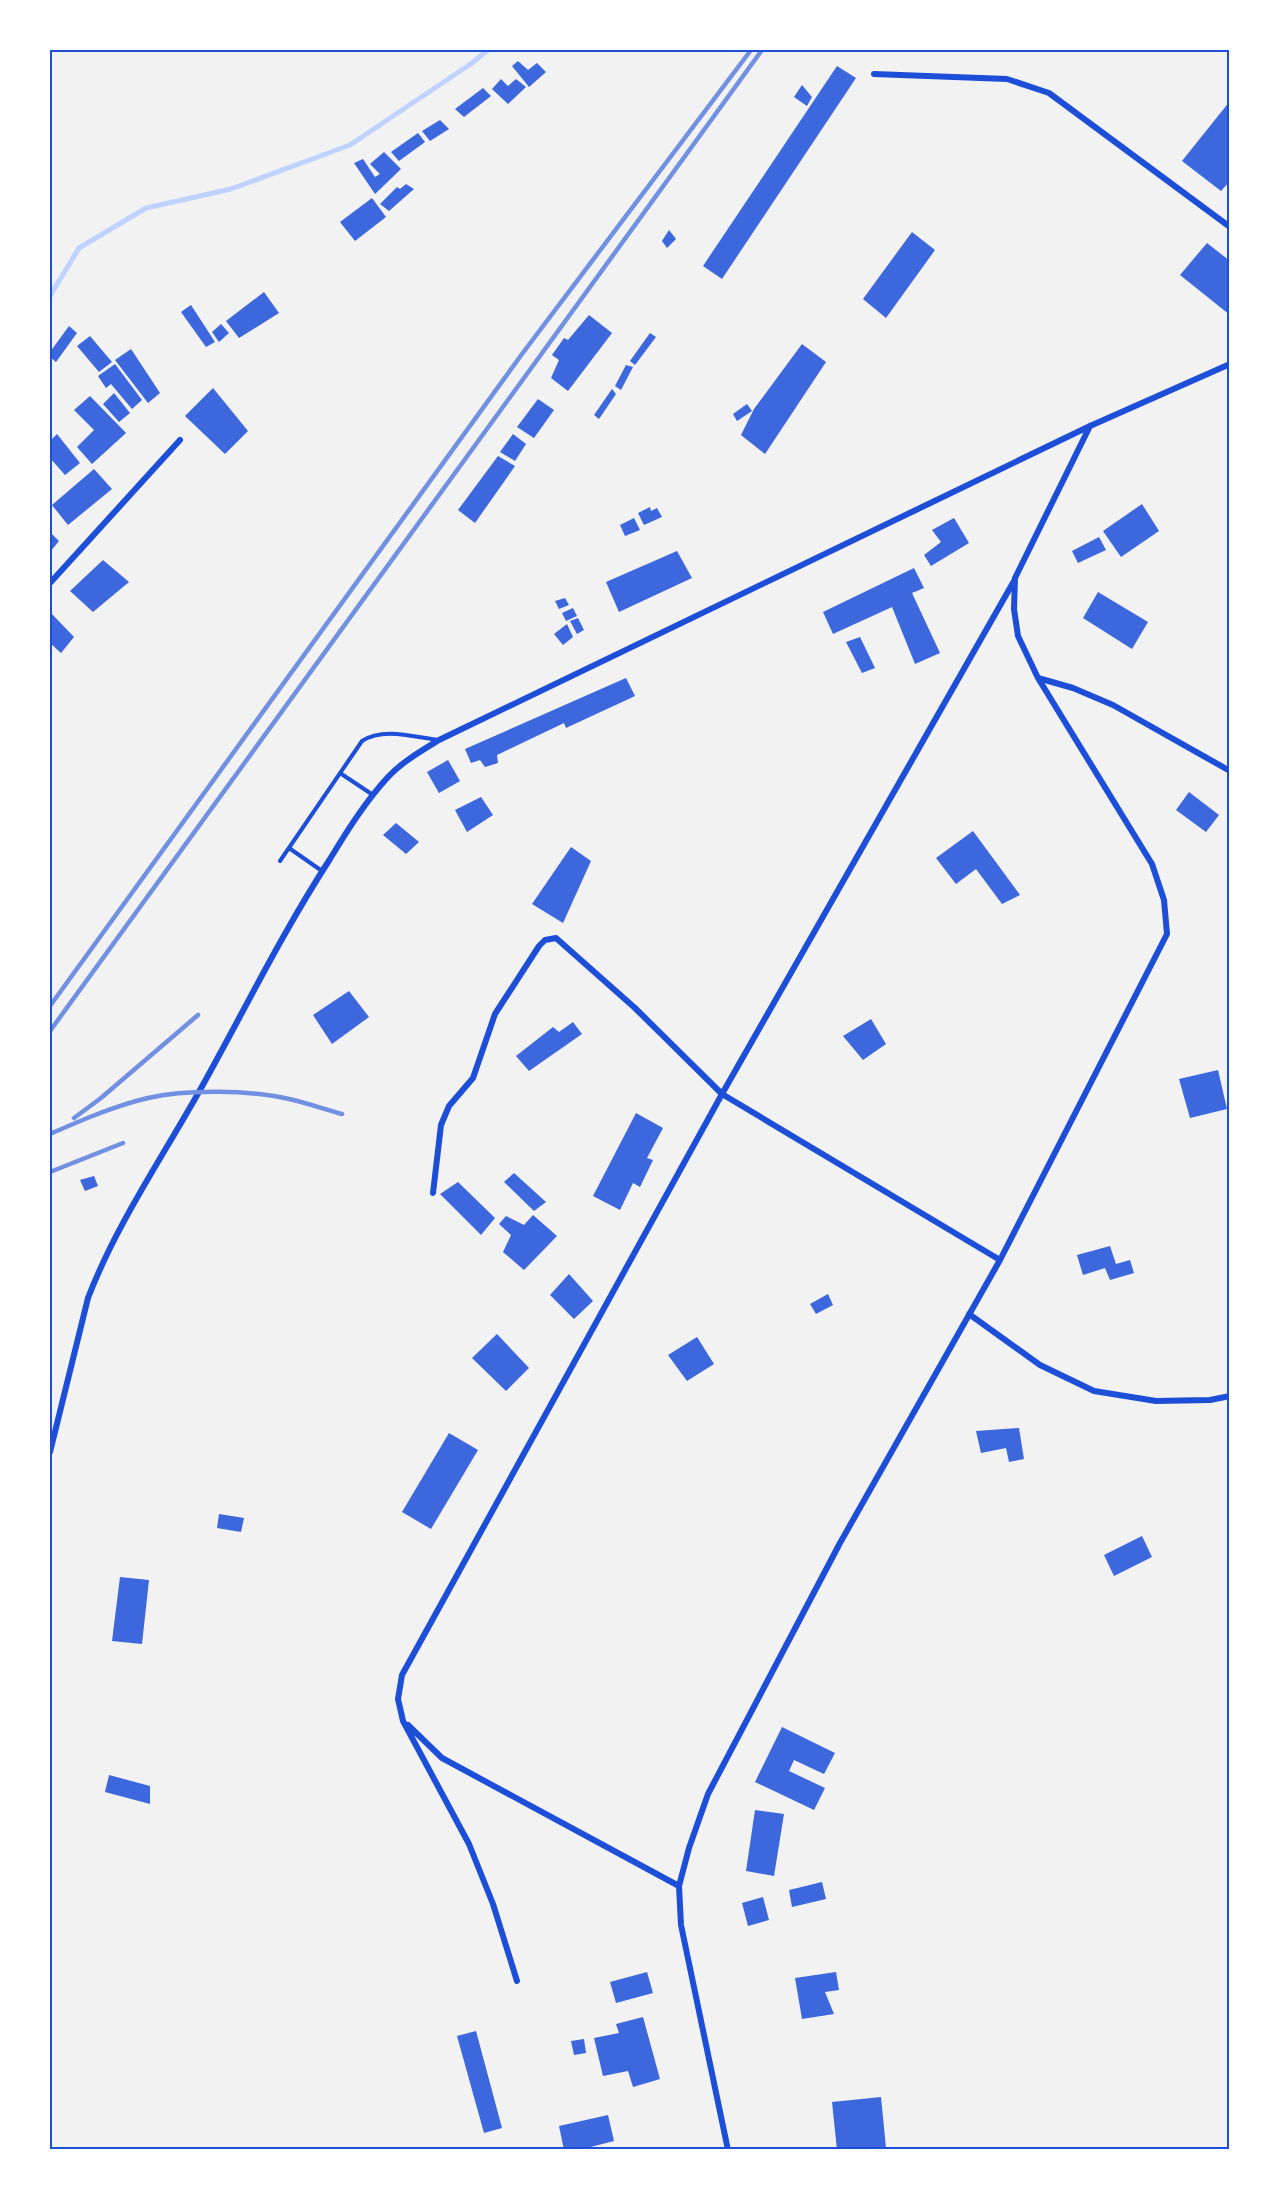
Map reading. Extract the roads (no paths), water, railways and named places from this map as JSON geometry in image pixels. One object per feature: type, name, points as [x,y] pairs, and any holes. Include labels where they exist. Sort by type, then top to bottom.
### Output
[{"type":"street","points":[[874,74],[1007,79],[1049,93],[1230,227]]},
{"type":"street","points":[[50,1452],[88,1298],[97,1276],[151,1174],[322,871],[388,776],[439,740],[1090,426],[1230,364]]},
{"type":"street","points":[[517,1981],[493,1904],[469,1844],[403,1721],[398,1699],[402,1675],[722,1094],[1016,578],[1090,426]]},
{"type":"street","points":[[50,583],[180,440]]},
{"type":"street","points":[[728,2150],[681,1925],[679,1886],[689,1848],[708,1794],[840,1543],[1000,1260],[1167,934],[1164,900],[1152,864],[1038,678],[1018,636],[1014,609],[1016,578]]},
{"type":"street","points":[[1038,678],[1073,688],[1113,705],[1230,771]]},
{"type":"street","points":[[433,1193],[441,1125],[449,1107],[472,1077],[502,1001],[539,946],[545,940],[556,938],[635,1008],[722,1094],[1000,1260]]},
{"type":"street","points":[[969,1314],[1040,1365],[1094,1391],[1156,1401],[1210,1400],[1230,1396]]},
{"type":"street","points":[[403,1721],[442,1758],[679,1886]]},
{"type":"lane","points":[[280,861],[362,741],[371,735],[388,734],[439,740]]},
{"type":"lane","points":[[340,773],[373,795]]},
{"type":"lane","points":[[289,848],[322,871]]},
{"type":"waterway","points":[[50,296],[79,248],[146,208],[231,189],[350,145],[488,50]]},
{"type":"railway","points":[[50,1006],[522,354],[751,50]]},
{"type":"railway","points":[[50,1031],[762,50]]},
{"type":"railway","points":[[74,1118],[101,1098],[198,1015]]},
{"type":"railway","points":[[50,1134],[123,1105],[181,1093],[219,1092],[273,1096],[342,1114]]},
{"type":"railway","points":[[50,1172],[123,1143]]}]
